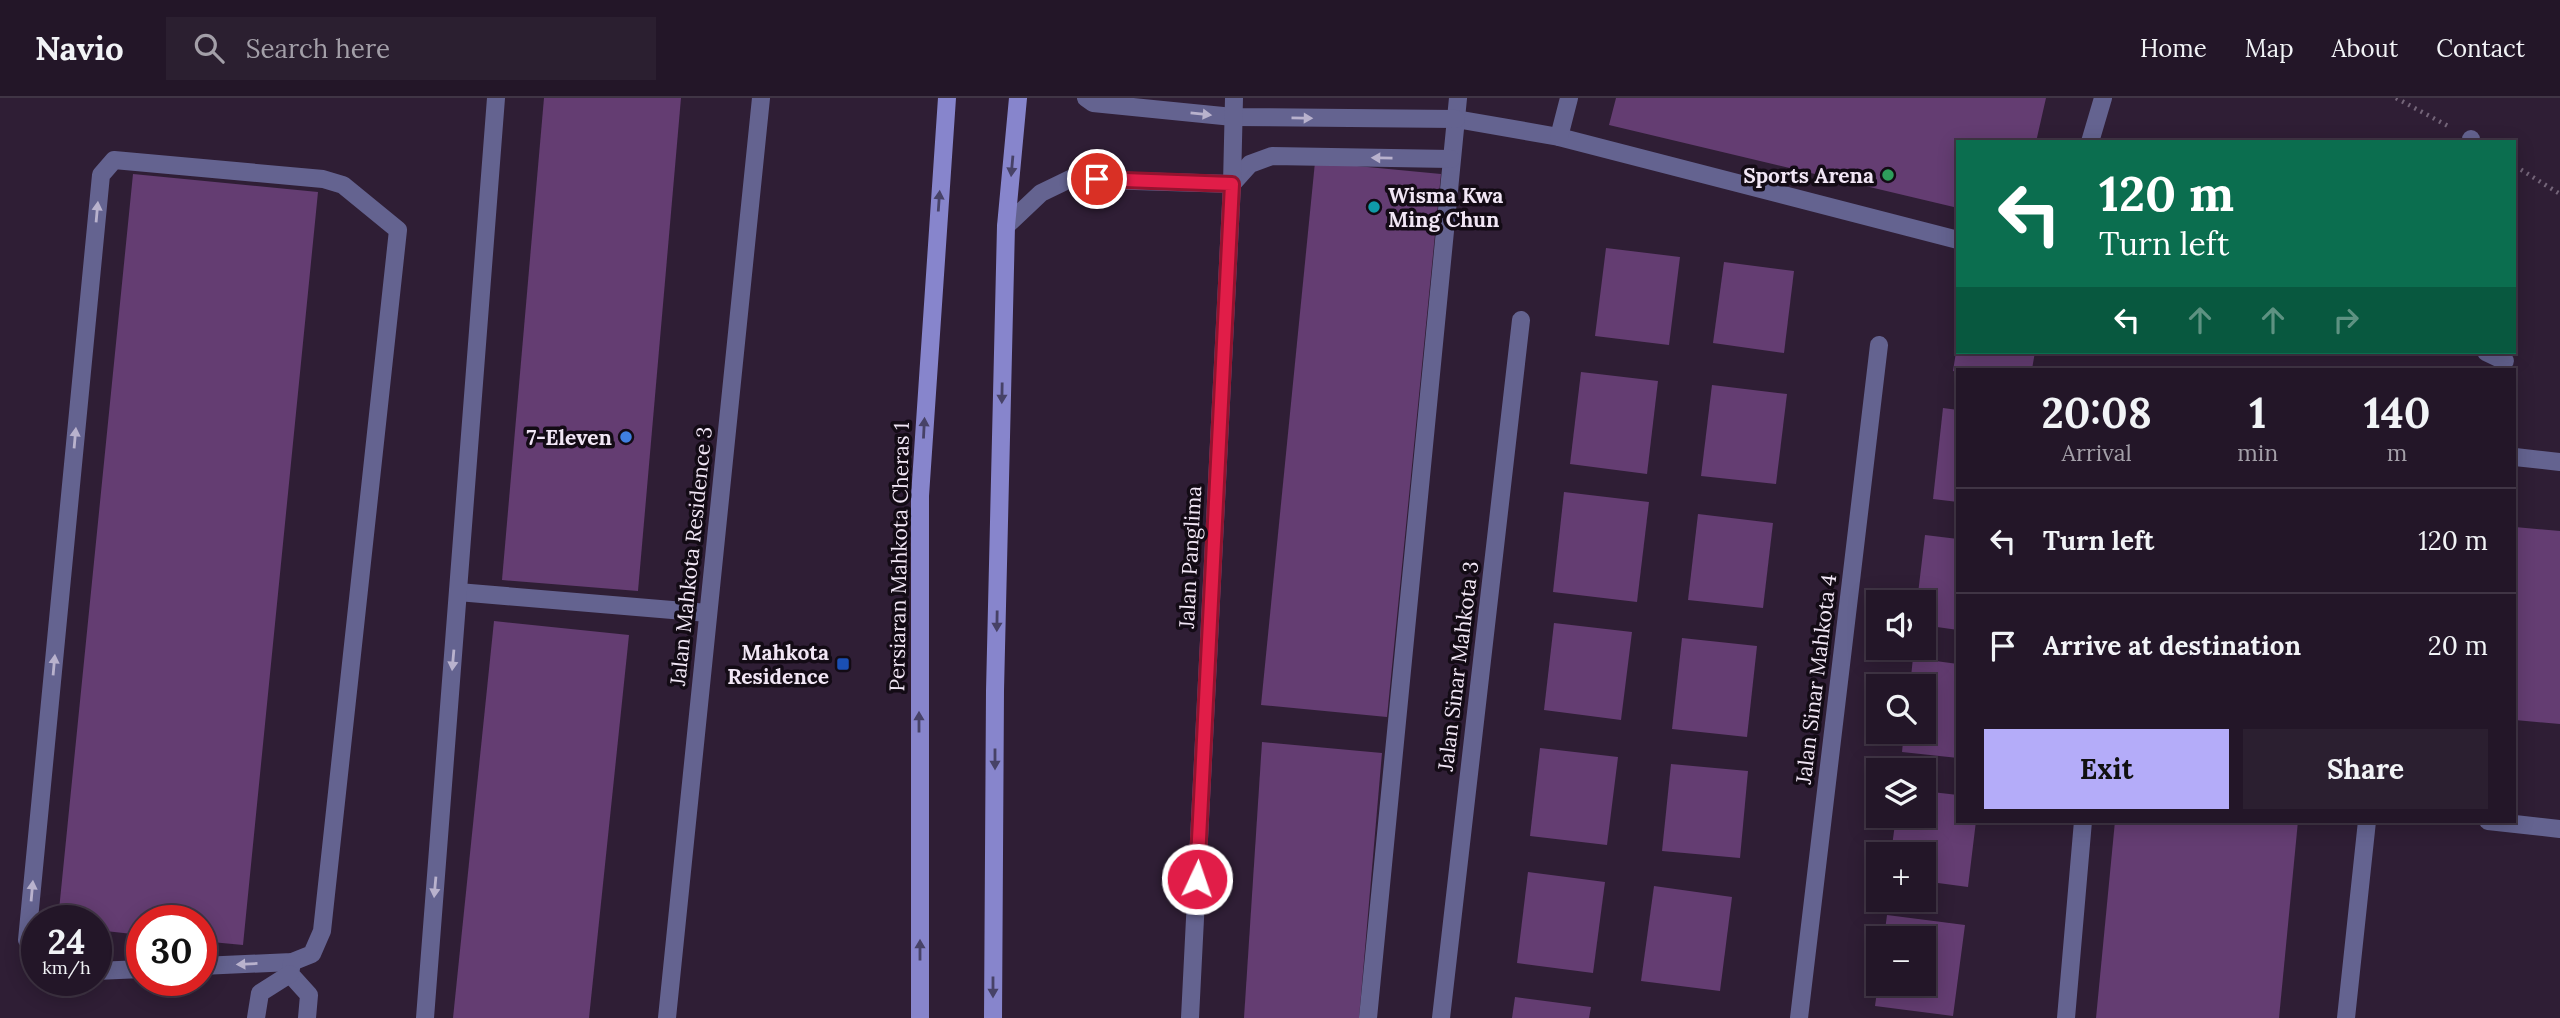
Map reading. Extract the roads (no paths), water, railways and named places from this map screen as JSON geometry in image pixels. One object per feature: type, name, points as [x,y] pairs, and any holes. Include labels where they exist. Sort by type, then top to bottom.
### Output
[{"type":"main road","name":"Persiaran Mahkota Cheras 1","points":[[920,1018],[920,496],[947,98]]},
{"type":"main road","points":[[993,1018],[995,691],[1006,226],[1018,98]]},
{"type":"street","points":[[425,1018],[496,98]]},
{"type":"street","name":"Jalan Mahkota Residence 3","points":[[667,1018],[761,98]]},
{"type":"street","points":[[1086,98],[1093,103],[1233,117],[1456,119],[1559,137],[1956,239]]},
{"type":"street","name":"Jalan Panglima","points":[[1190,1018],[1232,184],[1234,98]]},
{"type":"street","points":[[1368,1018],[1458,98]]},
{"type":"street","points":[[1559,137],[1569,98]]},
{"type":"street","points":[[2091,140],[2103,98]]},
{"type":"street","points":[[1006,226],[1041,193],[1069,178],[1232,184],[1250,164],[1272,156],[1451,159]]},
{"type":"street","points":[[30,905],[101,174],[114,160],[323,179],[343,185],[398,230],[322,931],[312,954],[260,993],[256,1018]]},
{"type":"street","name":"Jalan Sinar Mahkota 3","points":[[1441,1018],[1521,320]]},
{"type":"street","name":"Jalan Sinar Mahkota 4","points":[[1799,1018],[1879,345]]},
{"type":"street","points":[[2516,457],[2560,462]]},
{"type":"street","points":[[458,592],[708,613]]},
{"type":"street","points":[[2066,1018],[2083,823]]},
{"type":"street","points":[[2346,1018],[2367,823]]},
{"type":"street","points":[[2506,823],[2560,829]]},
{"type":"street","points":[[217,966],[291,968]]},
{"type":"street","points":[[291,968],[309,995],[307,1018]]},
{"type":"place","name":"Sports Arena","points":[[1888,175]]},
{"type":"place","name":"Wisma Kwa Ming Chun","points":[[1374,207]]},
{"type":"place","name":"7-Eleven","points":[[626,437]]},
{"type":"place","name":"Mahkota Residence","points":[[843,664]]}]
